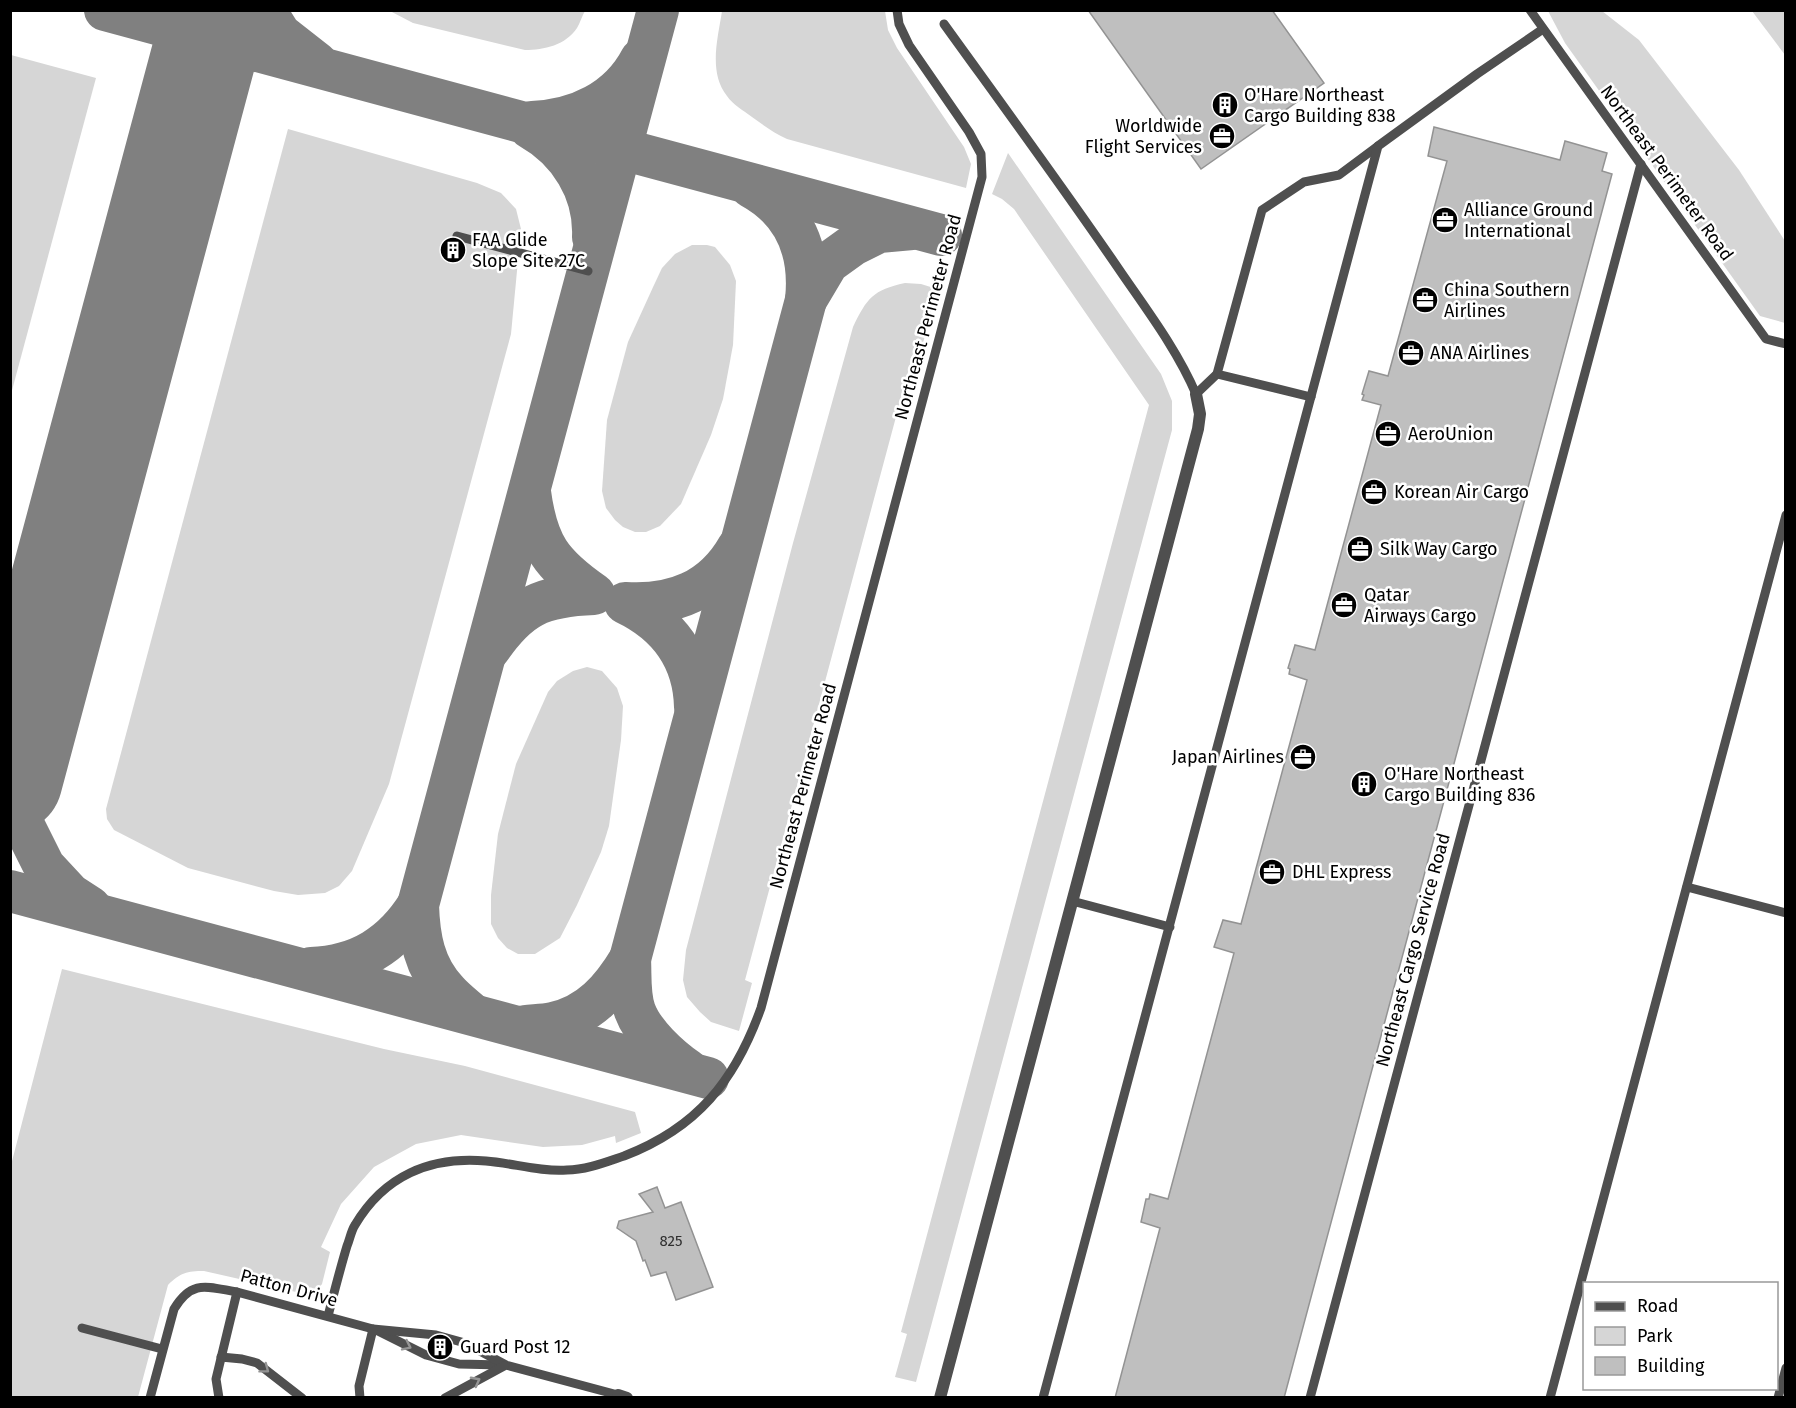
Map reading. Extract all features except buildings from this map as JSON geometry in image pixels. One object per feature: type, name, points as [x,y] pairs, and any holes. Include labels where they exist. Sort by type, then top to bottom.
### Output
[{"type":"street","points":[[940,1398],[1198,429],[1200,414],[1196,394]]},
{"type":"lane","name":"Northeast Perimeter Road","points":[[328,1316],[354,1226],[373,1200],[397,1179],[426,1165],[457,1160],[487,1161],[537,1170],[568,1170],[604,1163],[649,1146],[686,1122],[716,1092],[735,1067],[750,1038],[764,997],[982,177],[981,154],[969,132],[909,45],[899,24],[897,10]]},
{"type":"lane","name":"Northeast Perimeter Road","points":[[1530,10],[1766,339],[1785,344]]},
{"type":"lane","points":[[944,24],[1144,306],[1186,370],[1196,394],[1217,374],[1262,210],[1304,182],[1340,175],[1477,74],[1543,29]]},
{"type":"lane","points":[[1043,1398],[1378,146]]},
{"type":"lane","name":"Northeast Cargo Service Road","points":[[1310,1398],[1641,164]]},
{"type":"lane","points":[[457,236],[588,271]]},
{"type":"lane","points":[[1217,374],[1311,397]]},
{"type":"lane","points":[[1550,1398],[1785,515]]},
{"type":"lane","points":[[1687,887],[1785,913]]},
{"type":"lane","points":[[1072,901],[1170,927]]},
{"type":"lane","name":"Patton Drive","points":[[162,1349],[174,1309],[181,1297],[195,1287],[237,1292],[373,1329],[426,1355],[459,1364],[506,1365]]},
{"type":"lane","points":[[219,1398],[216,1379],[237,1292]]},
{"type":"lane","points":[[82,1328],[162,1349],[150,1398]]},
{"type":"lane","name":"Patton Drive","points":[[373,1329],[436,1335],[465,1343],[506,1365],[621,1397]]},
{"type":"lane","points":[[360,1398],[359,1386],[373,1329]]},
{"type":"lane","points":[[221,1357],[257,1363],[302,1398]]},
{"type":"lane","points":[[445,1398],[506,1365]]},
{"type":"lane","points":[[1778,1398],[1785,1368]]},
{"type":"green space","points":[[390,11],[585,11],[577,28],[567,39],[547,48],[525,50],[413,23]]},
{"type":"green space","points":[[722,11],[885,11],[888,30],[897,48],[964,147],[971,164],[966,188],[787,139],[738,107],[721,87],[716,66]]},
{"type":"green space","points":[[1548,11],[1602,11],[1639,40],[1739,170],[1785,241],[1785,323],[1760,316],[1565,43]]},
{"type":"green space","points":[[1752,11],[1785,11],[1785,55]]},
{"type":"green space","points":[[10,55],[96,78],[11,394]]},
{"type":"green space","points":[[288,129],[477,183],[501,193],[516,209],[521,229],[511,334],[389,784],[352,871],[339,886],[325,893],[298,895],[274,891],[188,868],[114,830],[107,819],[106,809]]},
{"type":"green space","points":[[1008,153],[1161,374],[1172,401],[1172,430],[916,1382],[895,1377],[907,1334],[901,1332],[1149,405],[1014,209],[992,194]]},
{"type":"green space","points":[[692,245],[715,247],[730,265],[736,281],[733,345],[723,399],[711,435],[681,504],[660,526],[646,532],[635,532],[623,527],[606,508],[602,491],[607,420],[628,342],[662,268],[675,254]]},
{"type":"green space","points":[[905,283],[921,284],[937,289],[922,347],[915,346],[745,980],[752,983],[739,1031],[711,1022],[687,997],[683,980],[686,950],[793,543],[853,327],[872,297],[885,289]]},
{"type":"green space","points":[[587,667],[602,671],[617,688],[623,706],[621,740],[609,826],[601,852],[560,938],[535,954],[518,954],[507,948],[498,938],[491,924],[491,895],[498,834],[516,764],[548,692],[557,681],[573,671]]},
{"type":"green space","points":[[62,969],[384,1049],[465,1066],[635,1112],[641,1133],[616,1143],[615,1136],[582,1145],[543,1147],[461,1135],[416,1144],[374,1167],[341,1204],[321,1247],[330,1252],[322,1284],[316,1292],[305,1294],[204,1271],[184,1274],[168,1285],[138,1397],[11,1398],[11,1165]]},
{"type":"taxiway","points":[[105,10],[941,235]]},
{"type":"taxiway","points":[[265,10],[280,34],[317,63]]},
{"type":"taxiway","points":[[471,1013],[439,982],[428,962],[420,929],[418,905],[658,10]]},
{"type":"taxiway","points":[[532,122],[565,117],[595,106],[621,86],[641,59]]},
{"type":"taxiway","points":[[530,128],[557,148],[577,174],[589,204],[593,237]]},
{"type":"taxiway","points":[[751,187],[779,208],[797,234],[806,265],[806,300],[828,263],[853,245],[879,232],[912,229]]},
{"type":"taxiway","points":[[630,959],[806,300]]},
{"type":"taxiway","points":[[489,650],[511,623],[533,606],[559,597],[594,594],[567,573],[548,552],[537,526],[530,492]]},
{"type":"taxiway","points":[[695,707],[690,673],[676,644],[654,621],[625,603],[659,602],[690,593],[717,575],[738,547]]},
{"type":"taxiway","points":[[10,776],[13,773],[21,820],[44,866],[70,894],[90,907]]},
{"type":"taxiway","points":[[10,891],[708,1078]]},
{"type":"taxiway","points":[[311,968],[344,963],[373,951],[397,931],[418,905]]},
{"type":"taxiway","points":[[525,1026],[550,1024],[578,1014],[589,1007],[616,981],[630,959],[632,999],[639,1019],[657,1044],[688,1070]]},
{"type":"runway","points":[[10,780],[216,10]]},
{"type":"place","name":"O'Hare Northeast Cargo Building 838","points":[[1225,105]]},
{"type":"place","name":"Worldwide Flight Services","points":[[1222,136]]},
{"type":"place","name":"Alliance Ground International","points":[[1445,220]]},
{"type":"place","name":"FAA Glide Slope Site 27C","points":[[453,250]]},
{"type":"place","name":"China Southern Airlines","points":[[1425,300]]},
{"type":"place","name":"ANA Airlines","points":[[1411,353]]},
{"type":"place","name":"AeroUnion","points":[[1388,434]]},
{"type":"place","name":"Korean Air Cargo","points":[[1374,492]]},
{"type":"place","name":"Silk Way Cargo","points":[[1360,549]]},
{"type":"place","name":"Qatar Airways Cargo","points":[[1344,605]]},
{"type":"place","name":"Japan Airlines","points":[[1303,757]]},
{"type":"place","name":"O'Hare Northeast Cargo Building 836","points":[[1364,784]]},
{"type":"place","name":"DHL Express","points":[[1272,872]]},
{"type":"place","name":"Guard Post 12","points":[[440,1347]]}]
